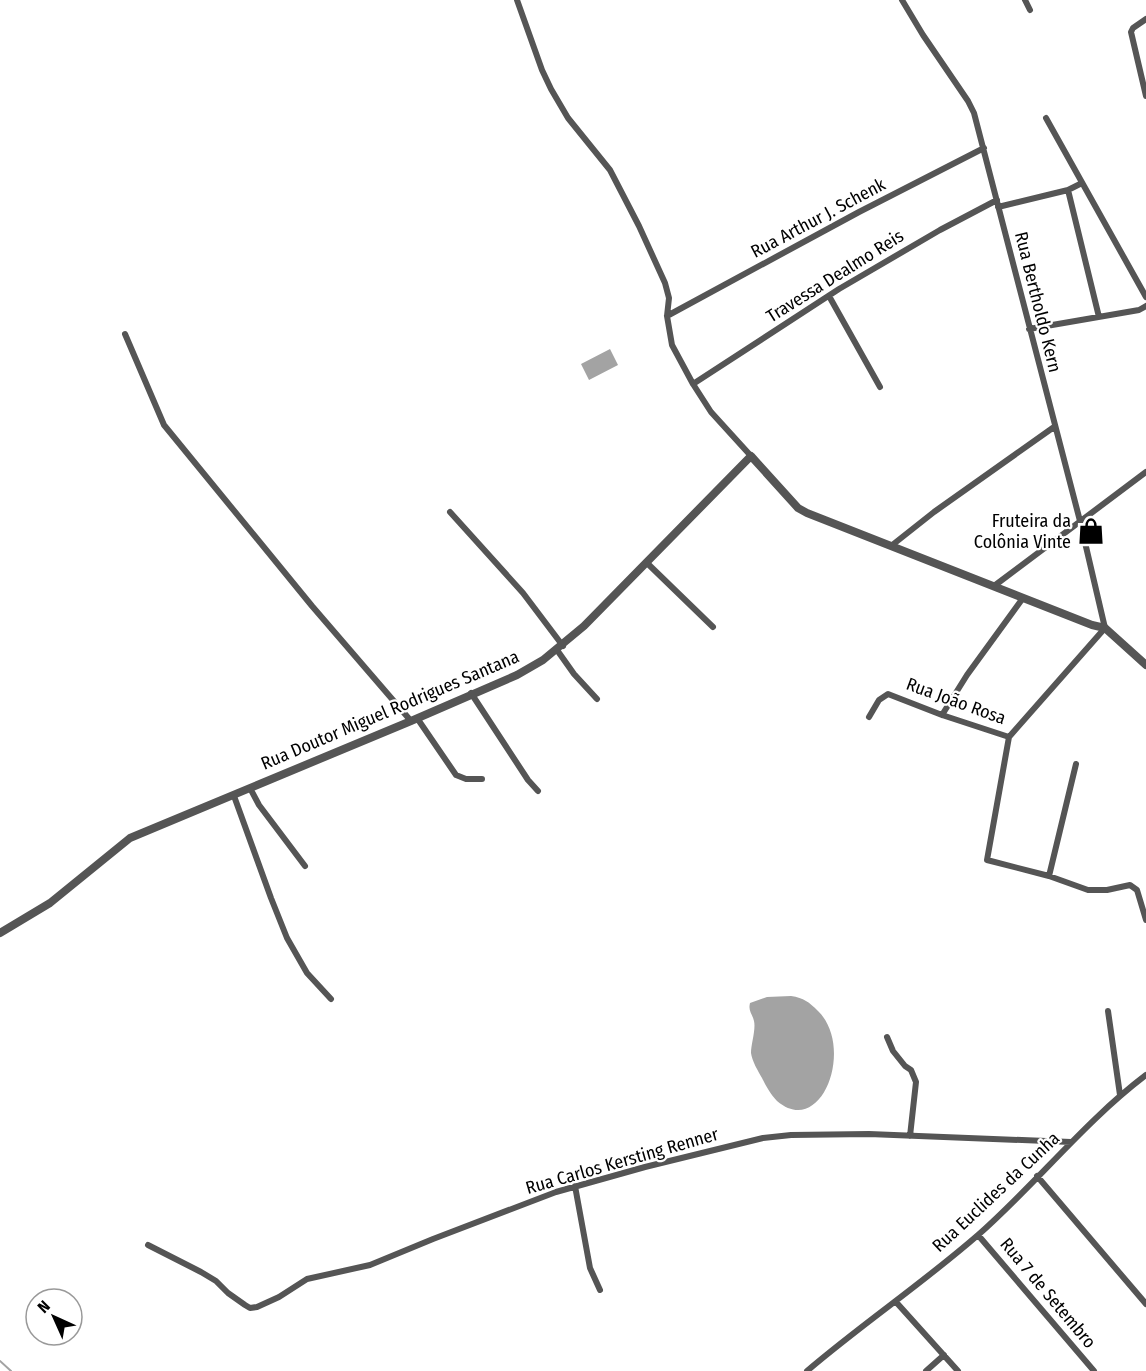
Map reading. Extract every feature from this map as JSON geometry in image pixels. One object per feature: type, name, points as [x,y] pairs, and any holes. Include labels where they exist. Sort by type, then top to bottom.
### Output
[{"type":"street","points":[[517,0],[551,89],[568,118],[610,170],[665,283],[669,298],[667,316],[672,345],[693,384],[711,412],[798,508],[1092,625],[1105,628],[1144,660]]},
{"type":"street","name":"Rua Bertholdo Kern","points":[[902,0],[968,100],[984,148],[1080,521],[1105,628]]},
{"type":"street","points":[[1025,0],[1030,10]]},
{"type":"street","points":[[1146,19],[1131,32],[1146,96]]},
{"type":"street","points":[[1046,118],[1146,297]]},
{"type":"street","name":"Rua Arthur J. Schenk","points":[[667,316],[859,212],[984,148]]},
{"type":"street","name":"Travessa Dealmo Reis","points":[[693,384],[829,296],[940,230],[998,203],[1068,190],[1082,183]]},
{"type":"street","points":[[1068,190],[1098,317]]},
{"type":"street","points":[[829,296],[880,387]]},
{"type":"street","points":[[1029,329],[1139,310],[1146,306]]},
{"type":"street","points":[[125,334],[164,425],[312,606],[414,719],[456,775],[482,779]]},
{"type":"street","points":[[891,546],[934,512],[1054,427]]},
{"type":"street","name":"Rua Doutor Miguel Rodrigues Santana","points":[[0,933],[50,903],[130,838],[517,675],[560,648],[751,456]]},
{"type":"street","points":[[994,586],[1146,472]]},
{"type":"street","points":[[450,512],[523,594],[560,648],[574,674],[597,699]]},
{"type":"street","points":[[647,562],[713,627]]},
{"type":"street","points":[[942,715],[967,675],[1023,598]]},
{"type":"street","points":[[1105,628],[1009,736],[987,856],[990,862],[1049,876],[1089,890],[1107,890],[1131,885],[1138,894],[1146,920]]},
{"type":"street","points":[[471,693],[528,780],[538,791]]},
{"type":"street","name":"Rua João Rosa","points":[[869,717],[879,700],[888,694],[942,715],[1009,736]]},
{"type":"street","points":[[1049,876],[1076,764]]},
{"type":"street","points":[[250,789],[259,805],[305,866]]},
{"type":"street","points":[[234,796],[287,938],[307,973],[332,999]]},
{"type":"street","points":[[1108,1011],[1120,1095]]},
{"type":"street","points":[[887,1037],[893,1051],[915,1075],[910,1136]]},
{"type":"street","name":"Rua Euclides da Cunha","points":[[807,1371],[978,1235],[1120,1095],[1146,1075]]},
{"type":"street","name":"Rua Carlos Kersting Renner","points":[[148,1245],[216,1281],[228,1293],[250,1308],[279,1297],[308,1279],[370,1265],[575,1186],[763,1138],[832,1133],[1071,1142]]},
{"type":"street","points":[[1037,1176],[1146,1304]]},
{"type":"street","points":[[575,1186],[590,1268],[600,1290]]},
{"type":"street","name":"Rua 7 de Setembro","points":[[978,1235],[1094,1371]]},
{"type":"street","points":[[896,1302],[958,1371]]},
{"type":"street","points":[[926,1371],[944,1355]]},
{"type":"shaded area","points":[[610,349],[618,365],[589,380],[581,364]]},
{"type":"shaded area","points":[[791,996],[806,1001],[818,1011],[829,1027],[834,1046],[833,1065],[828,1084],[820,1099],[808,1108],[793,1110],[775,1099],[754,1063],[751,1053],[754,1021],[750,1008],[750,1003],[767,997]]},
{"type":"waterway","points":[[0,1361],[11,1371]]},
{"type":"place","name":"Fruteira da Colônia Vinte","points":[[1091,531]]}]
